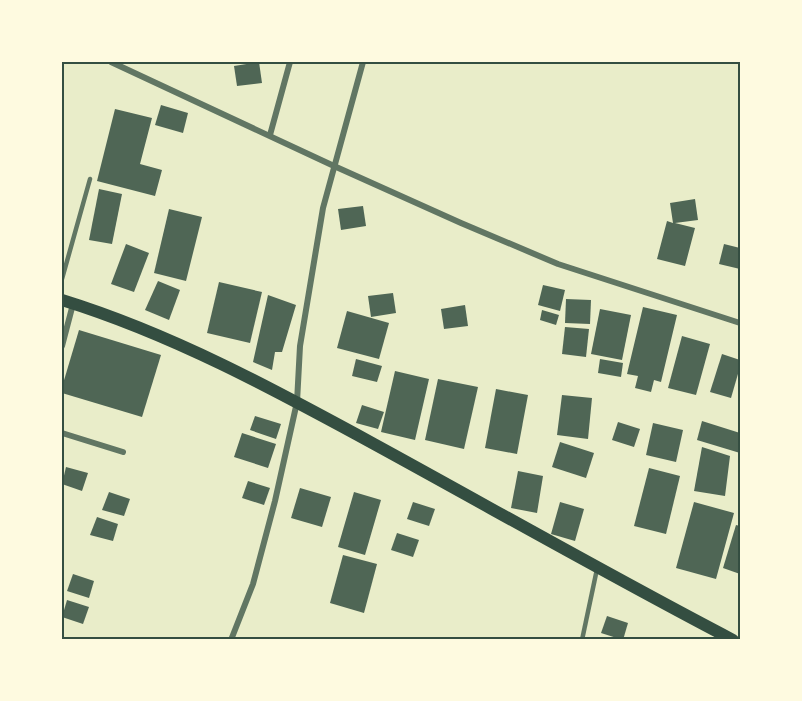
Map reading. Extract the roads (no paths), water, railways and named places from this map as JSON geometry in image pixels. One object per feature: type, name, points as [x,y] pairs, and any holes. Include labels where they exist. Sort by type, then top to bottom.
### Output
[{"type":"main road","points":[[67,302],[164,337],[297,402],[733,639]]},
{"type":"street","points":[[111,62],[334,166],[558,264],[741,323]]},
{"type":"street","points":[[270,135],[290,62]]},
{"type":"street","points":[[231,639],[253,584],[275,501],[297,402],[300,346],[306,301],[323,208],[363,62]]},
{"type":"street","points":[[62,346],[67,302]]},
{"type":"street","points":[[62,434],[123,452]]},
{"type":"lane","points":[[62,279],[90,179]]},
{"type":"lane","points":[[582,639],[597,566]]}]
